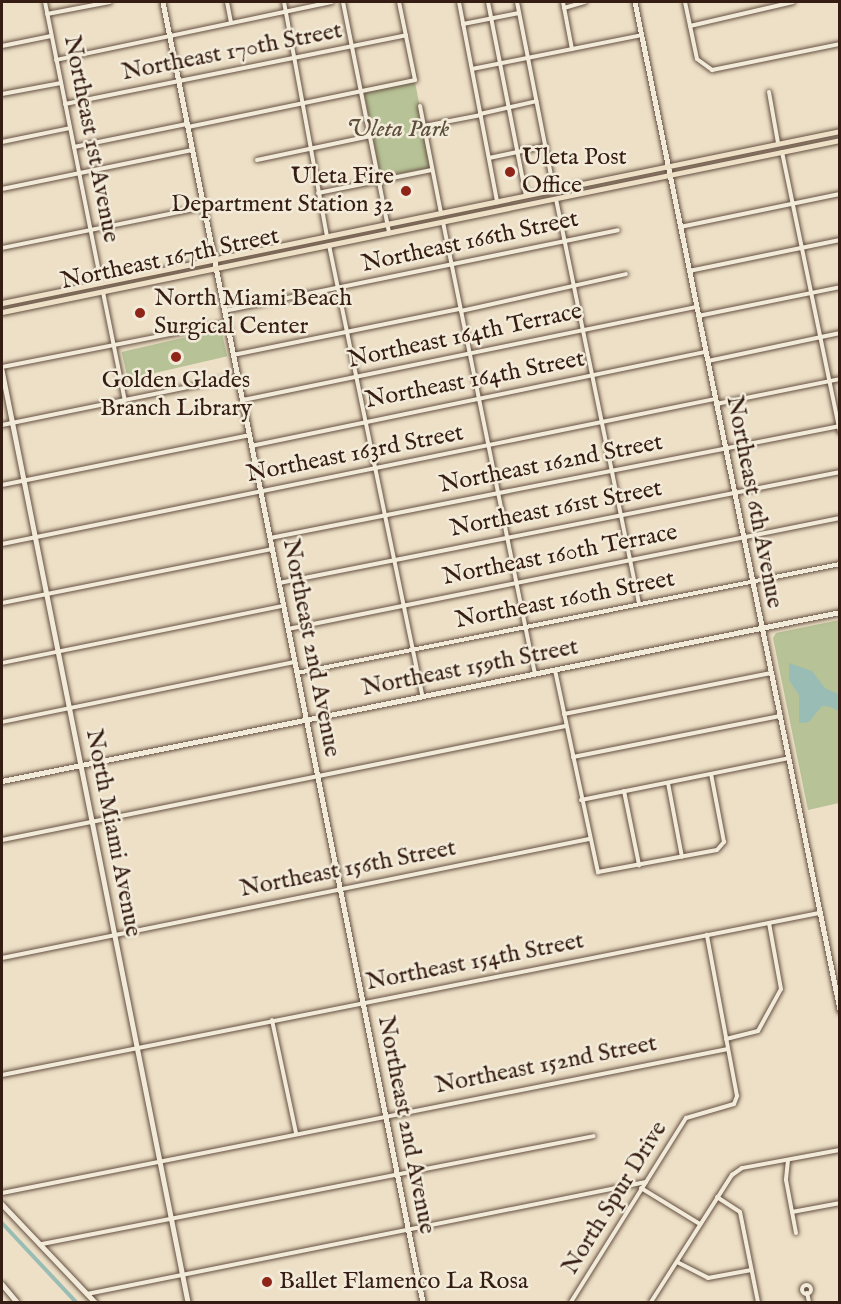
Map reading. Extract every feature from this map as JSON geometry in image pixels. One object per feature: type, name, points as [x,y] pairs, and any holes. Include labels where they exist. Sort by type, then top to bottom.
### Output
[{"type":"main road","name":"Northeast 167th Street","points":[[2,303],[840,130]]},
{"type":"main road","name":"Northeast 167th Street","points":[[2,312],[840,140]]},
{"type":"main road","points":[[782,152],[788,141]]},
{"type":"main road","points":[[763,156],[778,143]]},
{"type":"main road","points":[[556,198],[567,187]]},
{"type":"main road","points":[[543,201],[554,190]]},
{"type":"main road","points":[[442,222],[453,211]]},
{"type":"main road","points":[[427,225],[441,213]]},
{"type":"main road","points":[[329,245],[341,234]]},
{"type":"main road","points":[[312,248],[327,236]]},
{"type":"main road","points":[[103,291],[115,280]]},
{"type":"main road","points":[[91,294],[101,283]]},
{"type":"street","name":"Northeast 1st Avenue","points":[[45,2],[101,283]]},
{"type":"street","points":[[47,14],[110,2]]},
{"type":"street","name":"Northeast 2nd Avenue","points":[[163,2],[423,1302]]},
{"type":"street","points":[[227,2],[231,23]]},
{"type":"street","points":[[284,2],[292,58],[327,236]]},
{"type":"street","points":[[56,60],[332,2]]},
{"type":"street","points":[[343,2],[389,233]]},
{"type":"street","points":[[74,147],[415,80],[399,2]]},
{"type":"street","points":[[459,2],[497,202]]},
{"type":"street","points":[[488,2],[526,195]]},
{"type":"street","points":[[517,2],[554,190]]},
{"type":"street","points":[[562,2],[572,49]]},
{"type":"street","points":[[564,8],[585,2]]},
{"type":"street","name":"Northeast 6th Avenue","points":[[635,2],[840,1010]]},
{"type":"street","points":[[685,2],[697,59],[712,70],[840,44]]},
{"type":"street","points":[[690,26],[787,6],[794,2]]},
{"type":"street","points":[[463,24],[519,13]]},
{"type":"street","name":"Northeast 170th Street","points":[[65,104],[406,35]]},
{"type":"street","points":[[471,69],[642,35]]},
{"type":"street","points":[[2,46],[51,36]]},
{"type":"street","points":[[2,94],[61,83]]},
{"type":"street","points":[[769,92],[778,143]]},
{"type":"street","points":[[424,126],[537,101]]},
{"type":"street","points":[[420,106],[441,213]]},
{"type":"street","points":[[2,142],[70,128]]},
{"type":"street","points":[[257,159],[371,136]]},
{"type":"street","points":[[489,158],[546,146]]},
{"type":"street","points":[[2,189],[192,150]]},
{"type":"street","points":[[782,152],[840,432]]},
{"type":"street","points":[[318,193],[432,170]]},
{"type":"street","points":[[680,227],[840,194]]},
{"type":"street","points":[[556,198],[639,603]]},
{"type":"street","points":[[2,248],[203,207]]},
{"type":"street","points":[[442,222],[535,674]]},
{"type":"street","name":"Northeast 166th Street","points":[[224,311],[618,230]]},
{"type":"street","points":[[689,271],[840,240]]},
{"type":"street","points":[[329,245],[422,696]]},
{"type":"street","points":[[232,355],[460,310],[626,274]]},
{"type":"street","points":[[698,316],[840,287]]},
{"type":"street","points":[[103,291],[125,401]]},
{"type":"street","name":"Northeast 164th Terrace","points":[[242,400],[697,307]]},
{"type":"street","points":[[2,369],[226,323]]},
{"type":"street","points":[[707,361],[840,333]]},
{"type":"street","name":"Northeast 164th Street","points":[[251,446],[705,352]]},
{"type":"street","name":"North Miami Avenue","points":[[2,369],[188,1302]]},
{"type":"street","points":[[2,425],[237,377]]},
{"type":"street","name":"Northeast 163rd Street","points":[[2,544],[601,422],[840,379]]},
{"type":"street","name":"Northeast 162nd Street","points":[[270,538],[839,426]]},
{"type":"street","points":[[2,485],[249,435]]},
{"type":"street","name":"Northeast 161st Street","points":[[279,583],[840,472]]},
{"type":"street","name":"Northeast 160th Terrace","points":[[288,629],[515,581],[840,518]]},
{"type":"street","points":[[2,603],[272,549]]},
{"type":"street","name":"Northeast 160th Street","points":[[297,673],[840,564]]},
{"type":"street","points":[[2,663],[283,606]]},
{"type":"street","name":"Northeast 159th Street","points":[[2,781],[840,612]]},
{"type":"street","points":[[2,722],[295,662]]},
{"type":"street","points":[[555,670],[589,839],[598,872],[717,850],[724,842],[711,774]]},
{"type":"street","points":[[564,714],[771,673]]},
{"type":"street","points":[[573,757],[780,716]]},
{"type":"street","points":[[2,840],[566,726]]},
{"type":"street","points":[[582,800],[789,759]]},
{"type":"street","points":[[668,783],[682,857]]},
{"type":"street","points":[[624,791],[639,865]]},
{"type":"street","name":"Northeast 156th Street","points":[[2,958],[589,839]]},
{"type":"street","name":"Northeast 154th Street","points":[[2,1075],[363,1001],[819,913]]},
{"type":"street","points":[[726,1039],[758,1031],[782,989],[769,923]]},
{"type":"street","points":[[707,935],[728,1049]]},
{"type":"street","points":[[272,1020],[296,1133]]},
{"type":"street","name":"Northeast 152nd Street","points":[[2,1194],[386,1114],[728,1049]]},
{"type":"street","name":"North Spur Drive","points":[[571,1302],[641,1188],[693,1114],[734,1104],[737,1096],[728,1049]]},
{"type":"street","points":[[42,1244],[397,1171],[594,1136]]},
{"type":"street","points":[[651,1302],[732,1175],[742,1168],[840,1150]]},
{"type":"street","points":[[788,1160],[796,1233]]},
{"type":"street","points":[[87,1294],[646,1182]]},
{"type":"street","points":[[641,1188],[700,1224]]},
{"type":"street","points":[[717,1197],[740,1212],[758,1302]]},
{"type":"street","points":[[792,1212],[840,1203]]},
{"type":"street","points":[[2,1204],[95,1302]]},
{"type":"street","points":[[677,1262],[708,1278],[751,1270]]},
{"type":"street","points":[[2,1284],[17,1302]]},
{"type":"street","points":[[807,1293],[809,1302]]},
{"type":"green space","name":"Uleta Park","points":[[415,82],[432,167],[381,177],[364,92]]},
{"type":"green space","points":[[221,329],[227,356],[128,379],[122,352]]},
{"type":"green space","points":[[839,620],[839,803],[808,810],[773,638],[776,633]]},
{"type":"water","points":[[789,663],[812,671],[825,688],[838,694],[839,729],[838,711],[831,707],[822,706],[809,722],[799,723],[799,695],[789,680]]},
{"type":"waterway","points":[[2,1223],[76,1302]]},
{"type":"place","name":"Uleta Post Office","points":[[510,172]]},
{"type":"place","name":"Uleta Fire Department Station 32","points":[[406,191]]},
{"type":"place","name":"North Miami Beach Surgical Center","points":[[140,313]]},
{"type":"place","name":"Golden Glades Branch Library","points":[[176,357]]},
{"type":"place","name":"Ballet Flamenco La Rosa","points":[[267,1282]]}]
